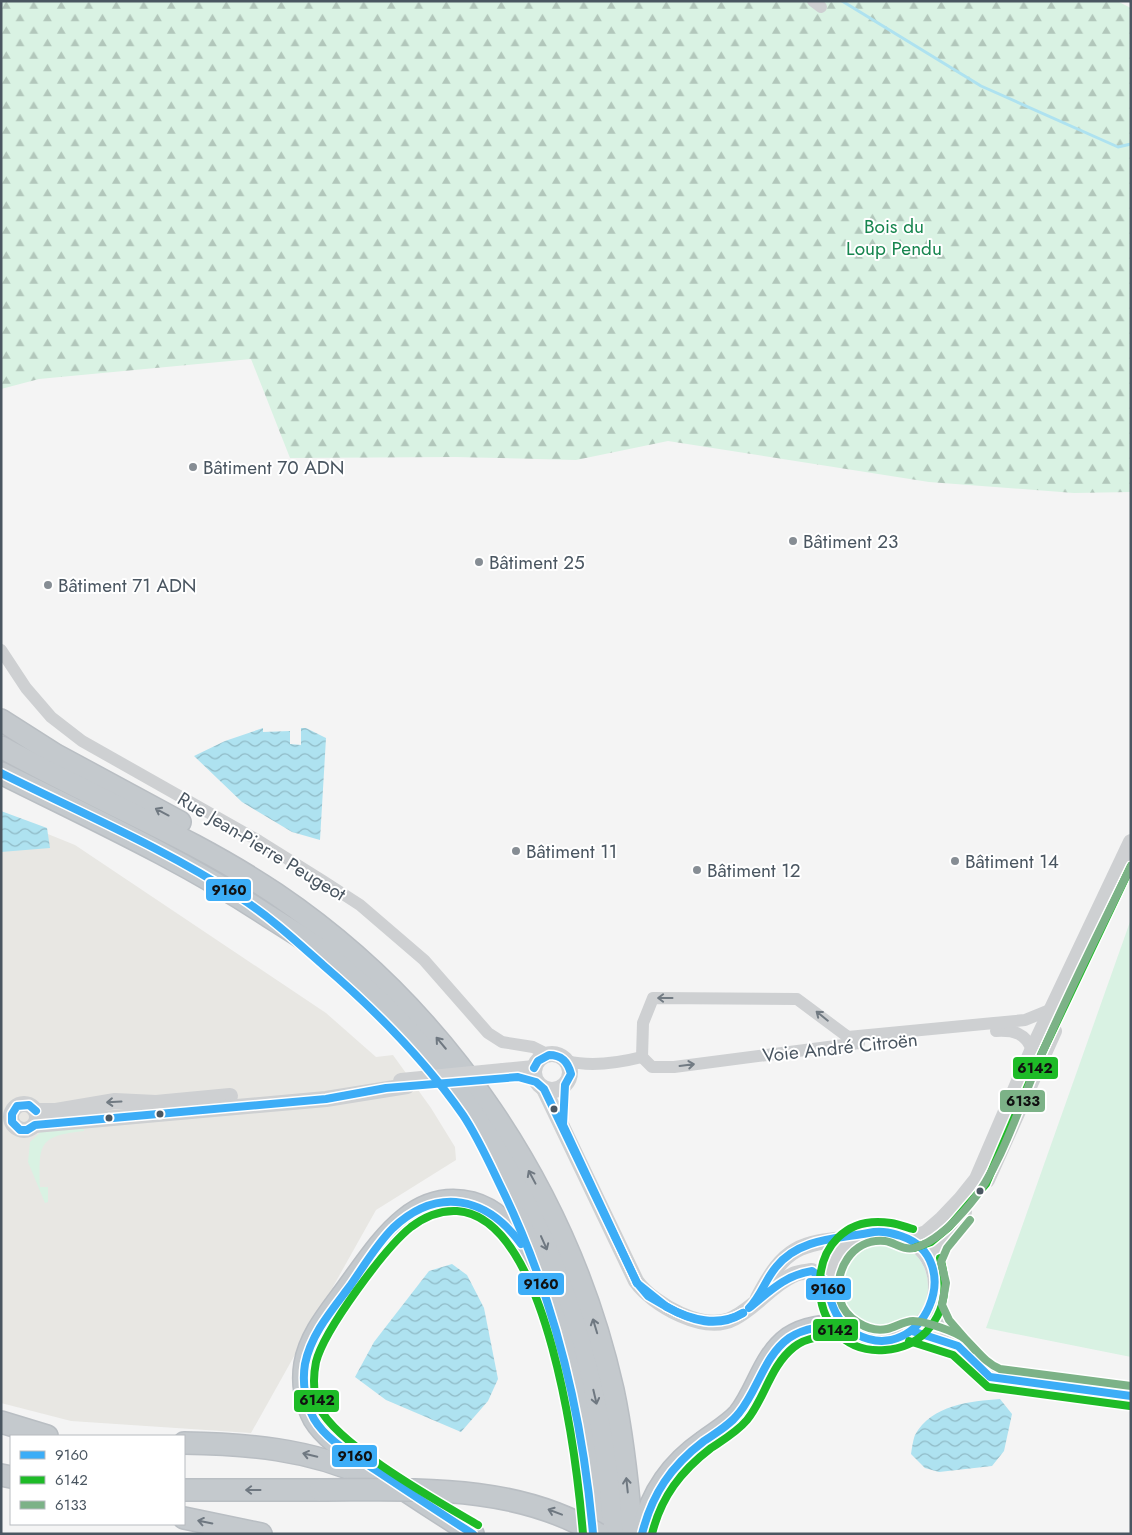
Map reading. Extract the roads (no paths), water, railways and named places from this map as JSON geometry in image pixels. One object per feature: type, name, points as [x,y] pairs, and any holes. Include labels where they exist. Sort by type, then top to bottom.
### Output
[{"type":"highway","points":[[1,709],[21,734]]},
{"type":"highway","points":[[1,720],[21,734],[217,843],[295,897],[405,1002],[453,1058],[501,1122],[538,1187],[576,1271],[606,1363],[622,1439],[632,1534]]},
{"type":"highway","points":[[1,747],[159,827],[242,873],[277,895],[342,943]]},
{"type":"highway","points":[[1,773],[179,862],[240,898],[314,946],[347,973],[409,1034],[440,1070],[469,1109],[510,1175],[552,1261],[578,1332],[597,1406],[612,1534]]},
{"type":"highway","points":[[240,898],[323,965],[370,1007],[401,1040],[464,1117],[521,1226],[566,1357],[582,1429],[594,1534]]},
{"type":"highway","points":[[473,1534],[419,1501],[334,1441],[315,1420],[307,1401],[304,1377],[308,1354],[321,1325],[390,1231],[411,1213],[431,1204],[467,1202],[479,1205],[506,1223],[521,1244],[546,1295]]},
{"type":"highway","points":[[642,1534],[654,1497],[670,1470],[681,1458],[738,1415],[753,1393],[766,1364],[782,1344],[800,1332],[813,1328],[844,1325]]},
{"type":"highway","points":[[1,1422],[44,1435]]},
{"type":"highway","points":[[185,1443],[269,1448],[318,1457],[345,1466],[419,1501]]},
{"type":"highway","points":[[185,1490],[444,1491],[529,1503],[560,1514],[598,1534]]},
{"type":"highway","points":[[185,1518],[261,1534]]},
{"type":"street","name":"Rue Jean-Pierre Peugeot","points":[[1,650],[26,688],[44,710],[74,735],[259,841],[360,905],[424,960],[488,1033],[502,1042],[521,1046],[532,1055],[539,1071]]},
{"type":"street","points":[[930,1261],[942,1237],[976,1198],[991,1174],[1052,1009],[1131,842]]},
{"type":"street","points":[[910,1239],[926,1233],[970,1189],[977,1179],[1038,1048],[1131,865]]},
{"type":"street","points":[[36,1118],[25,1104],[7,1115],[16,1128],[23,1130],[31,1129],[36,1118],[56,1111],[116,1101],[156,1103],[404,1084],[539,1071],[562,1057],[567,1061],[587,1064],[622,1062],[642,1058],[642,1023],[653,998],[797,998],[848,1037],[1019,1021],[1052,1009]]},
{"type":"street","points":[[1019,1021],[1035,1032],[1038,1048]]},
{"type":"street","name":"Voie André Citroën","points":[[642,1058],[652,1067],[679,1066],[838,1045],[1008,1030],[1019,1033],[1038,1048]]},
{"type":"street","points":[[563,1125],[565,1085],[571,1074],[567,1061]]},
{"type":"street","points":[[539,1071],[556,1090],[565,1085]]},
{"type":"street","points":[[539,1071],[629,1265],[644,1293],[677,1314],[694,1320],[715,1322],[732,1320],[794,1274],[812,1271],[827,1283]]},
{"type":"street","points":[[757,1300],[772,1271],[791,1253],[807,1244],[872,1232],[887,1232],[910,1239],[922,1249],[930,1261],[936,1283],[932,1306],[920,1324],[912,1331],[890,1340],[879,1340],[854,1333],[844,1325],[831,1306],[827,1283],[830,1269],[836,1256],[846,1244],[858,1236]]},
{"type":"street","points":[[932,1306],[941,1325],[958,1346],[990,1377],[1131,1396]]},
{"type":"street","points":[[912,1331],[958,1346]]},
{"type":"water","points":[[263,728],[263,732],[290,731],[290,744],[301,745],[301,728],[306,728],[326,738],[320,840],[292,832],[242,802],[194,756],[225,741]]},
{"type":"water","points":[[1,811],[47,828],[50,848],[1,852]]},
{"type":"water","points":[[452,1264],[467,1275],[484,1308],[498,1379],[488,1401],[461,1432],[386,1400],[355,1377],[374,1342],[429,1271]]},
{"type":"water","points":[[1000,1399],[1012,1414],[1004,1451],[992,1466],[939,1472],[925,1468],[911,1454],[915,1435],[931,1417],[953,1406]]},
{"type":"waterway","points":[[842,1],[981,86],[1118,147],[1131,144]]},
{"type":"place","name":"Bâtiment 70 ADN","points":[[193,467]]},
{"type":"place","name":"Bâtiment 23","points":[[793,541]]},
{"type":"place","name":"Bâtiment 25","points":[[479,562]]},
{"type":"place","name":"Bâtiment 71 ADN","points":[[48,585]]},
{"type":"place","name":"Bâtiment 11","points":[[516,851]]},
{"type":"place","name":"Bâtiment 14","points":[[955,861]]},
{"type":"place","name":"Bâtiment 12","points":[[697,870]]},
{"type":"park label","name":"Bois du Loup Pendu","points":[[894,237]]}]
